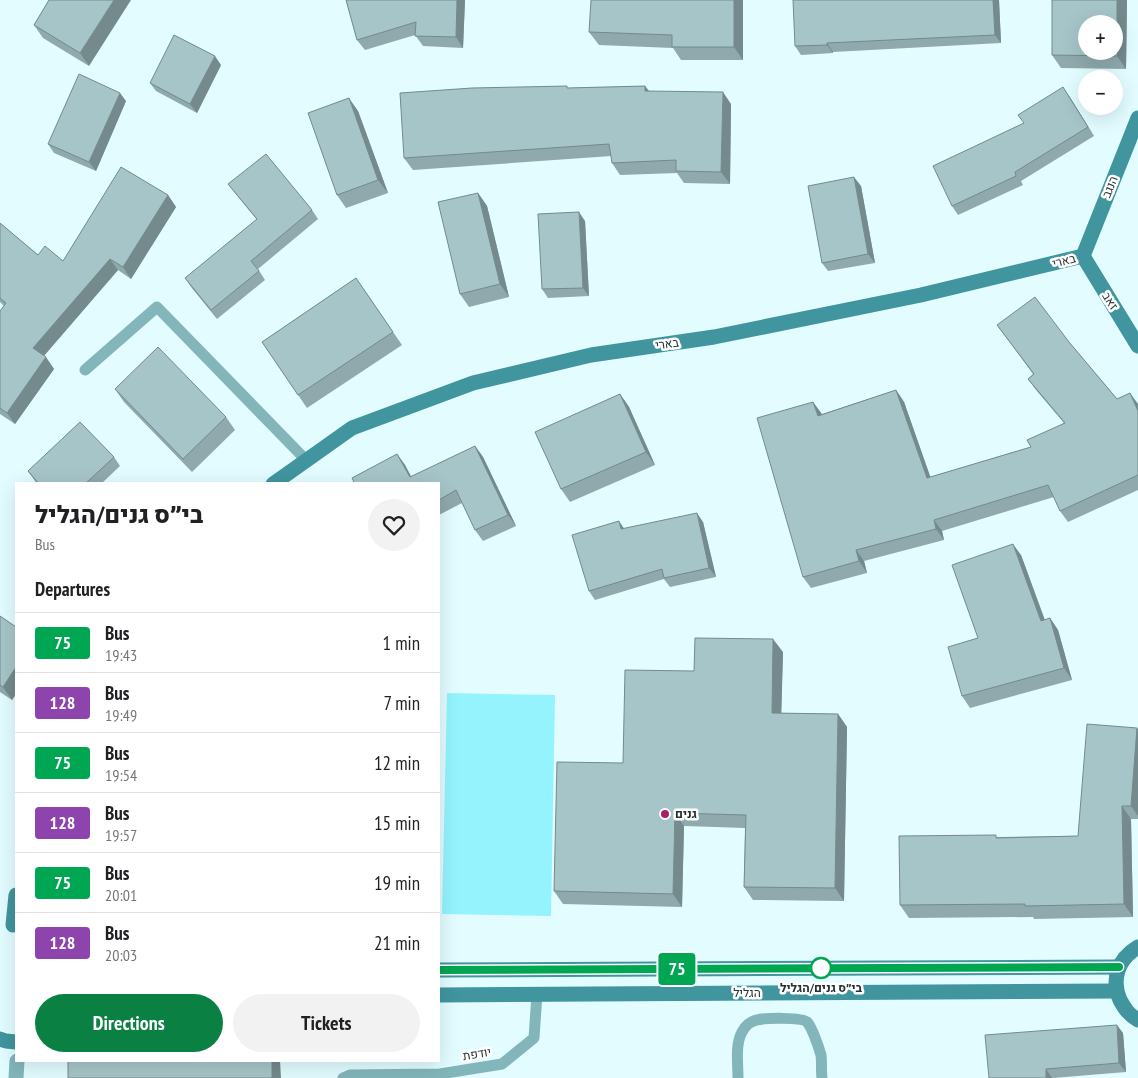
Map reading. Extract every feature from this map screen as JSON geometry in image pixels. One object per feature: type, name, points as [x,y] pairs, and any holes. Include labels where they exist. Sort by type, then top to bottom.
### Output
[{"type":"street","name":"הנגב","points":[[1083,256],[1138,118]]},
{"type":"street","name":"זאב","points":[[1083,256],[1138,346]]},
{"type":"street","name":"בארי","points":[[276,482],[352,428],[473,383],[591,355],[714,337],[921,295],[1083,256]]},
{"type":"street","points":[[10,926],[15,900]]},
{"type":"street","points":[[1138,947],[1130,951],[1119,967],[1115,981],[1116,991],[1125,1010],[1138,1020]]},
{"type":"street","name":"הגליל","points":[[440,970],[1119,967]]},
{"type":"street","name":"הגליל","points":[[440,995],[1116,991]]},
{"type":"street","points":[[0,1039],[15,1042]]},
{"type":"street","points":[[16,1078],[17,1062]]},
{"type":"lane","points":[[85,370],[157,306],[306,460]]},
{"type":"lane","name":"יודפת","points":[[343,1078],[350,1075],[440,1074],[502,1064],[534,1038],[537,994]]},
{"type":"lane","points":[[738,1078],[738,1041],[749,1023],[757,1020],[800,1019],[807,1022],[821,1055],[822,1078]]},
{"type":"shaded area","points":[[447,693],[555,695],[551,916],[442,914]]},
{"type":"building","points":[[49,0],[114,0],[80,53],[34,25]]},
{"type":"building","points":[[346,0],[457,0],[456,37],[415,36],[416,22],[357,40]]},
{"type":"building","points":[[591,0],[734,0],[734,47],[672,47],[672,35],[589,32]]},
{"type":"building","points":[[793,0],[993,0],[995,35],[795,46]]},
{"type":"building","points":[[1052,0],[1117,0],[1117,15],[1078,15],[1078,55],[1052,55]]},
{"type":"building","points":[[174,35],[215,56],[190,104],[150,83]]},
{"type":"building","points":[[79,74],[120,93],[89,162],[48,144]]},
{"type":"building","points":[[567,86],[567,88],[645,86],[645,91],[723,92],[721,172],[676,171],[676,160],[612,163],[609,144],[404,158],[400,93],[472,88]]},
{"type":"building","points":[[1063,87],[1078,111],[1078,115],[1080,115],[1088,127],[1015,172],[1016,176],[952,206],[933,166],[1024,123],[1018,115]]},
{"type":"building","points":[[349,98],[378,180],[337,195],[308,113]]},
{"type":"building","points":[[266,154],[312,210],[251,261],[259,271],[211,310],[185,278],[257,219],[228,184]]},
{"type":"building","points":[[121,167],[168,195],[123,267],[110,259],[33,348],[46,357],[7,413],[0,408],[0,311],[6,303],[0,298],[0,223],[38,255],[45,246],[63,261]]},
{"type":"building","points":[[854,177],[868,254],[822,263],[808,186]]},
{"type":"building","points":[[478,193],[500,284],[460,294],[438,202]]},
{"type":"building","points":[[579,212],[583,288],[542,289],[538,214]]},
{"type":"building","points":[[356,278],[393,332],[298,395],[262,342]]},
{"type":"building","points":[[1035,297],[1069,342],[1117,399],[1130,393],[1138,411],[1138,475],[1060,511],[1048,485],[934,520],[936,529],[856,550],[859,561],[803,577],[757,418],[813,402],[818,416],[896,390],[927,478],[1031,447],[1027,440],[1065,423],[1028,379],[1034,374],[997,325]]},
{"type":"building","points":[[158,347],[226,417],[183,459],[115,389]]},
{"type":"building","points":[[620,394],[646,452],[561,489],[535,432]]},
{"type":"building","points":[[80,422],[114,457],[87,482],[37,482],[28,471]]},
{"type":"building","points":[[475,446],[508,515],[475,530],[456,490],[440,499],[440,482],[354,482],[352,478],[397,454],[410,477]]},
{"type":"building","points":[[697,513],[709,568],[664,578],[662,569],[589,591],[572,535],[619,521],[621,529]]},
{"type":"building","points":[[1013,544],[1041,621],[1050,618],[1064,668],[962,696],[948,647],[978,638],[952,565]]},
{"type":"building","points":[[0,616],[15,626],[15,669],[3,687],[0,685]]},
{"type":"building","points":[[695,638],[773,639],[772,713],[838,714],[835,888],[744,887],[746,815],[675,813],[673,894],[554,891],[557,762],[623,763],[625,670],[694,671]]},
{"type":"building","points":[[1087,724],[1137,728],[1131,806],[1122,806],[1124,904],[1025,906],[1025,904],[900,905],[899,836],[996,835],[996,838],[1078,836]]},
{"type":"building","points":[[1117,1025],[1119,1063],[1046,1069],[1046,1078],[989,1078],[985,1035]]},
{"type":"building","points":[[68,1062],[272,1062],[272,1078],[68,1078]]},
{"type":"bus line","name":"75","points":[[440,970],[1119,967]]},
{"type":"place","name":"גנים","points":[[665,814]]},
{"type":"place","name":"בי״ס גנים/הגליל","points":[[821,968]]}]
